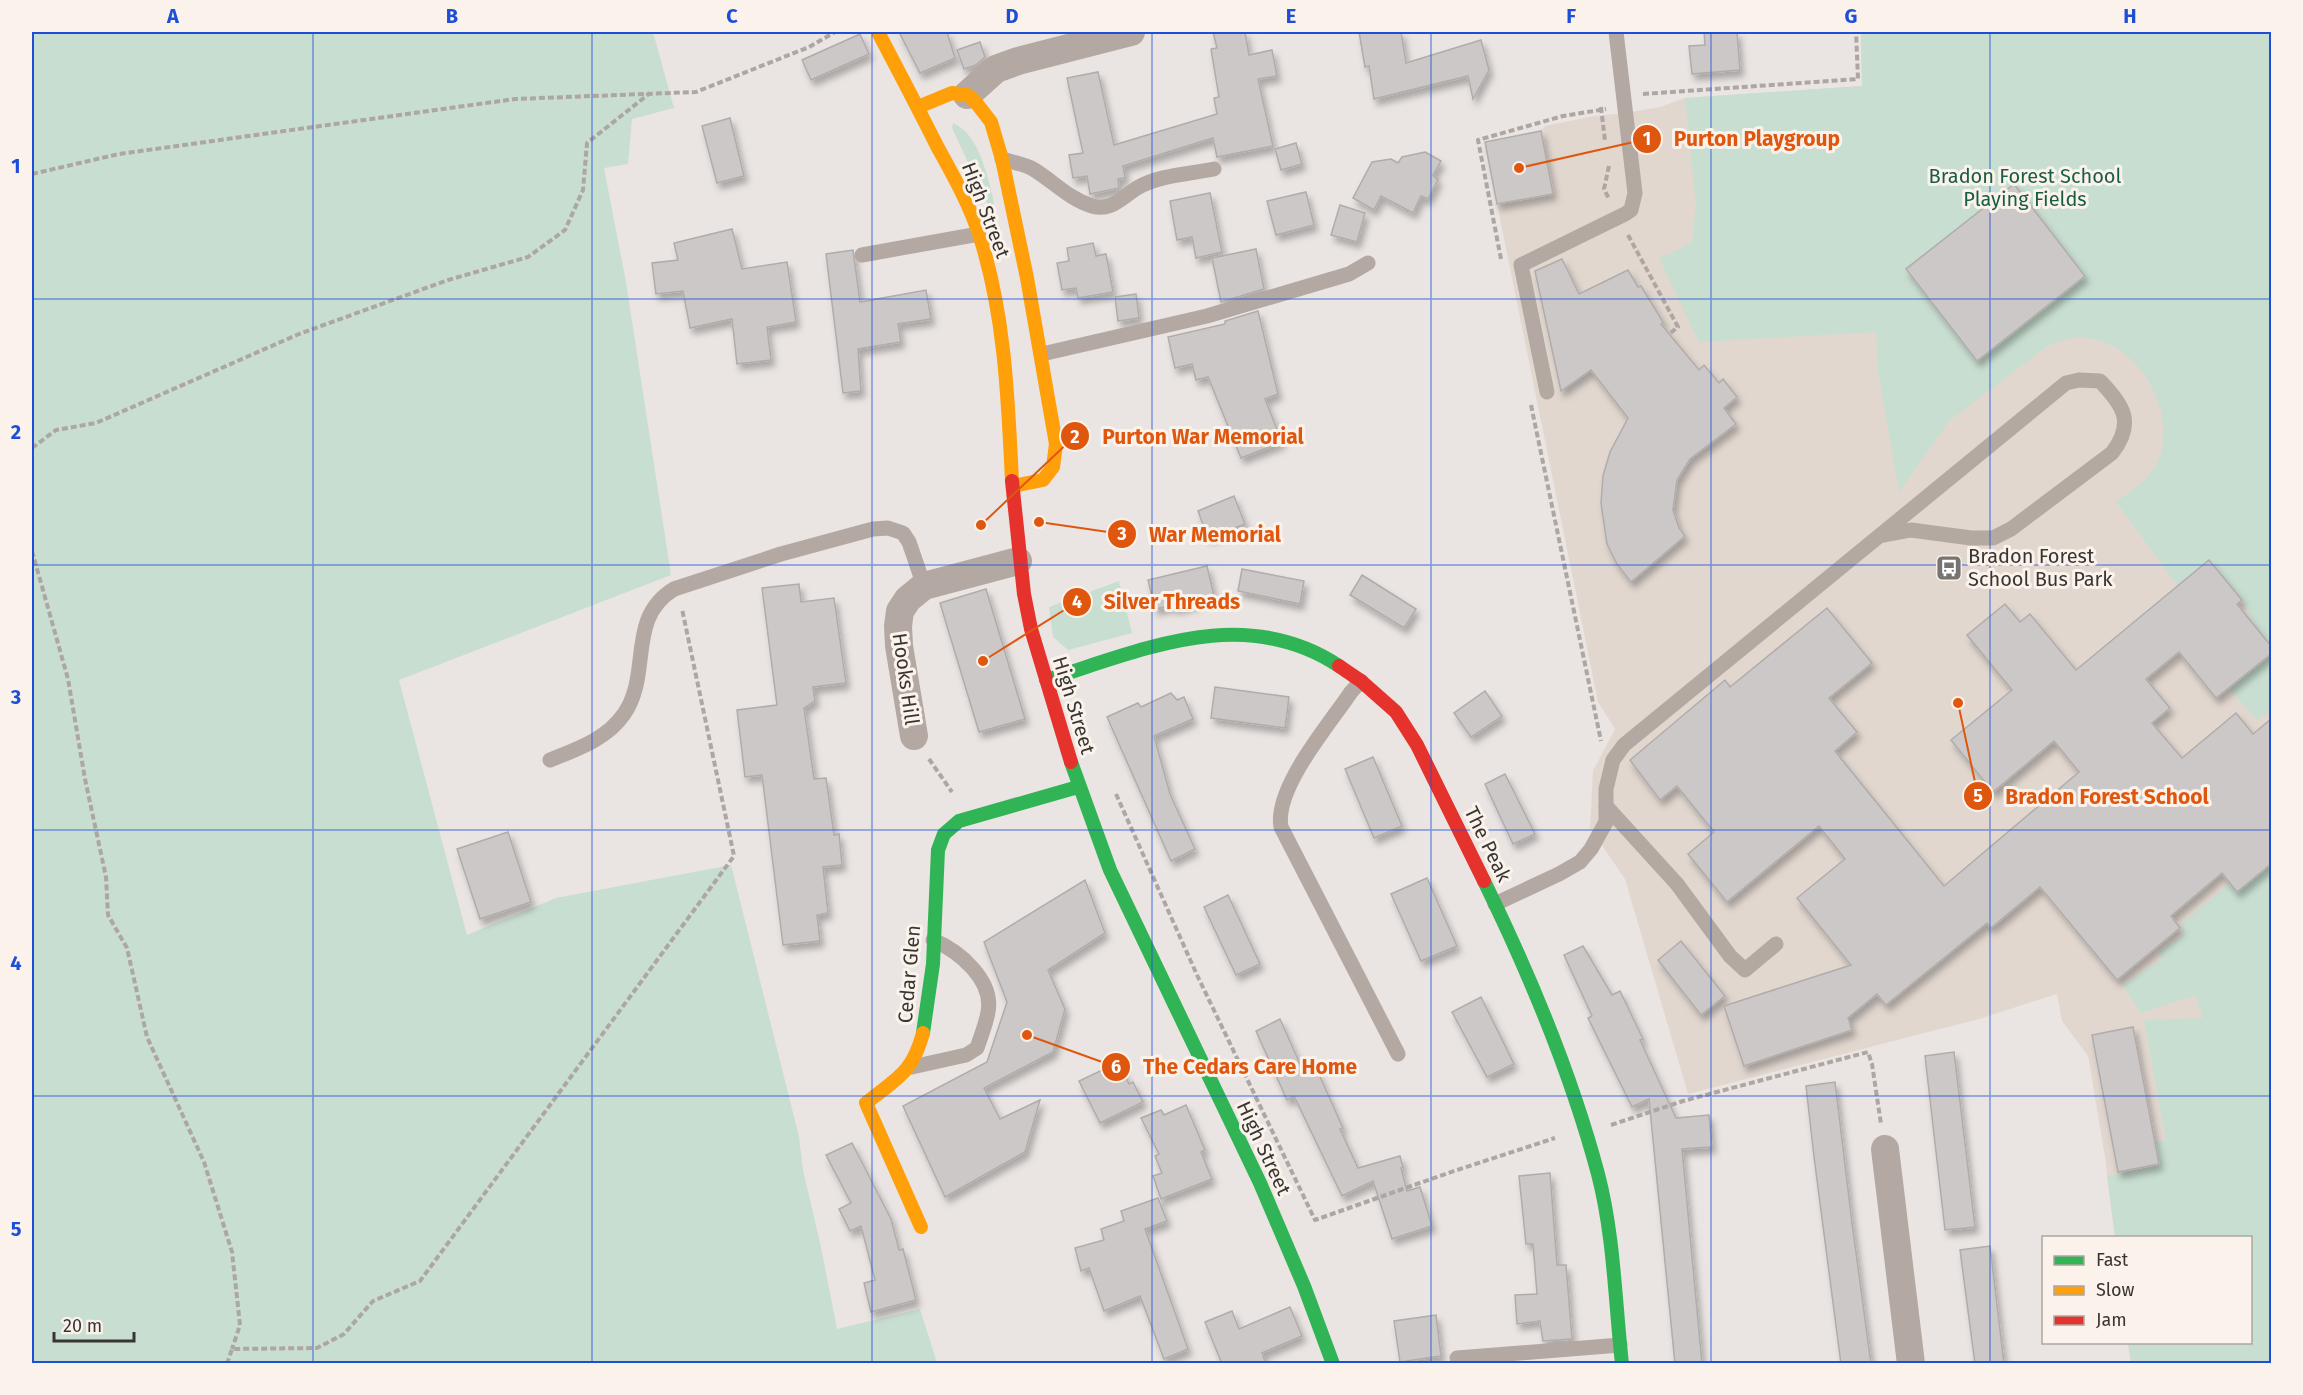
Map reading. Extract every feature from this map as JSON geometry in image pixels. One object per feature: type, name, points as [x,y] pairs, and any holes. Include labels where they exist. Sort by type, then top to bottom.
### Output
[{"type":"street","name":"High Street","points":[[878,32],[942,152],[980,234],[994,290],[1008,387],[1018,561],[1031,630],[1078,787],[1110,870],[1260,1183],[1304,1286],[1333,1364]]},
{"type":"street","points":[[967,95],[996,69],[1018,61],[1131,32]]},
{"type":"street","points":[[918,107],[952,93],[967,95],[979,105],[991,122],[1002,159],[1042,354],[1056,444],[1053,467],[1043,480],[1013,486]]},
{"type":"street","name":"Hooks Hill","points":[[914,736],[898,626],[900,611],[908,599],[924,586],[1018,561]]},
{"type":"street","name":"The Peak","points":[[1046,680],[1178,639],[1214,634],[1276,639],[1312,651],[1361,681],[1382,698],[1408,728],[1495,904],[1559,1052],[1587,1134],[1598,1174],[1608,1230],[1622,1364]]},
{"type":"street","name":"Cedar Glen","points":[[921,1227],[866,1103],[909,1068],[924,1034],[930,992],[938,850],[944,834],[959,821],[1078,787]]},
{"type":"street","points":[[1885,1149],[1911,1364]]},
{"type":"lane","points":[[1547,393],[1521,265],[1631,210],[1635,193],[1616,32]]},
{"type":"lane","points":[[1002,159],[1031,168],[1080,201],[1094,207],[1111,206],[1137,188],[1151,182],[1214,169]]},
{"type":"lane","points":[[862,255],[980,234]]},
{"type":"lane","points":[[1042,354],[1207,316],[1349,274],[1368,263]]},
{"type":"lane","points":[[1495,904],[1559,874],[1580,861],[1591,849],[1606,822],[1606,789],[1613,760],[1624,745],[1879,536],[2066,383],[2079,380],[2100,381],[2117,399],[2125,420],[2123,439],[2112,453],[2011,529],[1992,538],[1971,538],[1911,530],[1879,536]]},
{"type":"lane","points":[[550,759],[596,740],[625,714],[633,697],[640,646],[650,612],[661,597],[677,587],[781,554],[873,529],[888,528],[903,533],[909,542],[924,586]]},
{"type":"lane","points":[[1361,681],[1292,779],[1279,816],[1281,827],[1398,1054]]},
{"type":"lane","points":[[1606,807],[1677,884],[1730,956],[1745,970],[1776,944]]},
{"type":"lane","points":[[909,1068],[966,1055],[977,1048],[989,1011],[986,992],[978,972],[942,944],[933,940]]},
{"type":"lane","points":[[1457,1358],[1620,1345]]},
{"type":"path","points":[[32,174],[119,154],[515,99],[696,92],[809,47],[835,32]]},
{"type":"path","points":[[1625,109],[1644,93],[1858,79],[1856,32]]},
{"type":"path","points":[[32,448],[56,430],[96,423],[299,334],[448,280],[528,256],[565,230],[583,190],[587,143],[650,92]]},
{"type":"path","points":[[32,551],[68,679],[85,778],[106,877],[108,915],[127,948],[147,1037],[204,1162],[232,1252],[240,1325],[226,1364]]},
{"type":"path","points":[[232,1349],[317,1348],[344,1334],[373,1301],[420,1281],[734,856],[677,587]]},
{"type":"path","points":[[914,736],[969,818]]},
{"type":"path","points":[[1113,787],[1197,975],[1315,1221],[1448,1173],[1567,1134],[1587,1134],[1683,1101],[1868,1052],[1872,1064],[1885,1149]]},
{"type":"shaded area","points":[[1861,32],[2271,32],[2271,1363],[2131,1363],[2128,1344],[2252,1344],[2252,1236],[2115,1236],[2105,1157],[2088,1056],[2062,1021],[2057,994],[1979,1019],[1688,1094],[1625,879],[1590,828],[1593,771],[1615,729],[1598,702],[1497,204],[1553,194],[1541,131],[1545,126],[1594,116],[1660,107],[1685,98],[1862,86]]},
{"type":"green space","points":[[32,32],[653,32],[674,108],[632,119],[628,164],[604,168],[626,282],[671,575],[399,680],[467,935],[556,898],[731,865],[799,1137],[803,1170],[837,1329],[920,1309],[937,1363],[32,1363]]},
{"type":"green space","name":"Bradon Forest School Playing Fields","points":[[1861,32],[2271,32],[2271,646],[2257,628],[2242,600],[2210,560],[2178,586],[2116,502],[2150,474],[2158,461],[2163,442],[2163,421],[2158,401],[2136,364],[2120,350],[2102,341],[2082,338],[2068,339],[2046,347],[1949,421],[1899,492],[1878,371],[1876,332],[1699,342],[1659,258],[1692,243],[1696,204],[1685,98],[1862,86]]},
{"type":"green space","points":[[953,123],[963,129],[972,139],[979,152],[992,195],[998,221],[996,223],[952,128]]},
{"type":"green space","points":[[1119,581],[1132,633],[1068,650],[1053,637],[1049,607]]},
{"type":"green space","points":[[2271,654],[2271,714],[2269,712],[2257,720],[2229,688]]},
{"type":"green space","points":[[2271,864],[2271,1363],[2131,1363],[2128,1344],[2252,1344],[2252,1236],[2115,1236],[2107,1176],[2160,1166],[2156,1142],[2166,1141],[2144,1020],[2203,1018],[2196,995],[2141,1013],[2123,985],[2162,959],[2158,953],[2183,935],[2181,924],[2230,883],[2238,892]]},
{"type":"building","points":[[899,32],[947,32],[955,58],[920,73]]},
{"type":"building","points":[[1213,32],[1245,32],[1249,55],[1272,50],[1277,76],[1258,79],[1273,146],[1217,157],[1213,138],[1123,166],[1125,178],[1118,179],[1119,188],[1090,194],[1087,176],[1073,178],[1069,155],[1083,153],[1067,78],[1098,72],[1114,145],[1217,114],[1214,98],[1219,97],[1211,49],[1217,48]]},
{"type":"building","points":[[1359,32],[1401,32],[1406,63],[1481,40],[1489,70],[1473,99],[1468,76],[1374,99],[1369,66],[1365,67]]},
{"type":"building","points":[[1704,32],[1737,32],[1740,70],[1692,74],[1689,46],[1705,45]]},
{"type":"building","points":[[860,34],[869,54],[811,80],[802,60]]},
{"type":"building","points":[[980,42],[985,57],[976,65],[964,69],[957,50]]},
{"type":"building","points":[[730,118],[744,176],[717,183],[702,126]]},
{"type":"building","points":[[1541,131],[1553,194],[1497,204],[1485,142]]},
{"type":"building","points":[[1296,143],[1302,164],[1281,170],[1275,149]]},
{"type":"building","points":[[1425,152],[1441,161],[1433,175],[1438,180],[1428,199],[1421,196],[1413,213],[1381,196],[1374,210],[1353,198],[1372,162],[1391,159],[1398,163],[1402,157]]},
{"type":"building","points":[[2014,184],[2085,276],[1977,361],[1906,269]]},
{"type":"building","points":[[1306,192],[1314,225],[1276,235],[1267,201]]},
{"type":"building","points":[[1210,193],[1222,252],[1196,258],[1192,237],[1177,240],[1170,201]]},
{"type":"building","points":[[1340,205],[1365,213],[1357,242],[1331,235]]},
{"type":"building","points":[[732,229],[742,269],[787,262],[796,322],[767,327],[771,360],[737,364],[732,319],[690,328],[683,291],[656,294],[652,263],[678,260],[674,243]]},
{"type":"building","points":[[1093,243],[1096,256],[1106,254],[1113,292],[1078,298],[1076,288],[1062,290],[1057,263],[1069,261],[1067,248]]},
{"type":"building","points":[[1256,249],[1264,289],[1221,302],[1212,258]]},
{"type":"building","points":[[853,250],[860,302],[926,290],[931,319],[898,324],[901,342],[858,349],[861,391],[843,393],[826,254]]},
{"type":"building","points":[[1562,259],[1579,294],[1628,270],[1638,287],[1641,286],[1663,322],[1661,324],[1699,370],[1704,365],[1719,383],[1723,379],[1737,397],[1724,408],[1736,424],[1690,459],[1677,480],[1673,510],[1679,528],[1685,536],[1631,582],[1617,564],[1607,544],[1601,503],[1603,476],[1610,452],[1628,418],[1591,370],[1561,391],[1535,271]]},
{"type":"building","points":[[1136,294],[1139,318],[1118,321],[1115,297]]},
{"type":"building","points":[[1258,311],[1278,394],[1265,399],[1282,442],[1241,458],[1208,377],[1196,380],[1192,364],[1175,368],[1168,337],[1225,324],[1225,321]]},
{"type":"building","points":[[1234,496],[1245,524],[1208,538],[1198,511]]},
{"type":"building","points":[[2209,560],[2242,600],[2237,604],[2271,646],[2271,654],[2216,698],[2179,652],[2146,679],[2170,708],[2152,723],[2182,758],[2236,713],[2253,734],[2271,719],[2271,864],[2237,892],[2222,873],[2171,916],[2180,928],[2117,980],[2040,887],[1991,928],[1987,923],[1886,1005],[1877,994],[1848,1018],[1852,1030],[1744,1066],[1724,1006],[1851,965],[1797,898],[1845,859],[1819,826],[1727,902],[1688,854],[1714,832],[1677,786],[1660,800],[1630,760],[1725,680],[1730,687],[1827,608],[1872,663],[1829,698],[1857,732],[1835,751],[1944,886],[2079,772],[2054,741],[1993,792],[1951,740],[2012,690],[1967,635],[2005,604],[2020,622],[2030,614],[2076,670]]},
{"type":"building","points":[[1207,566],[1214,596],[1194,600],[1196,603],[1175,608],[1174,605],[1155,609],[1148,580]]},
{"type":"building","points":[[1242,569],[1304,581],[1300,604],[1238,591]]},
{"type":"building","points":[[1362,575],[1416,609],[1404,628],[1350,595]]},
{"type":"building","points":[[799,584],[801,602],[834,598],[846,683],[813,687],[815,701],[804,708],[814,779],[826,778],[834,835],[839,834],[842,865],[823,867],[828,913],[817,915],[820,941],[783,945],[762,775],[745,777],[737,710],[777,705],[762,588]]},
{"type":"building","points":[[986,589],[1025,719],[979,732],[940,603]]},
{"type":"building","points":[[1215,687],[1289,697],[1285,728],[1211,718]]},
{"type":"building","points":[[1485,691],[1502,716],[1471,737],[1454,713]]},
{"type":"building","points":[[1171,693],[1177,700],[1184,697],[1193,719],[1154,736],[1170,794],[1195,849],[1171,861],[1107,717],[1138,703],[1141,707]]},
{"type":"building","points":[[1373,757],[1402,826],[1374,838],[1345,769]]},
{"type":"building","points":[[1505,774],[1535,834],[1513,844],[1485,784]]},
{"type":"building","points":[[508,832],[531,902],[480,919],[457,849]]},
{"type":"building","points":[[1427,878],[1457,946],[1421,961],[1391,894]]},
{"type":"building","points":[[1085,880],[1105,933],[1048,970],[1065,1009],[1053,1052],[984,1088],[1000,1119],[1040,1100],[1025,1152],[945,1197],[903,1106],[987,1062],[1007,1002],[984,942]]},
{"type":"building","points":[[1228,895],[1260,964],[1236,975],[1204,907]]},
{"type":"building","points":[[1681,941],[1725,996],[1701,1015],[1658,960]]},
{"type":"building","points":[[1583,946],[1612,995],[1620,991],[1676,1118],[1709,1115],[1712,1147],[1682,1149],[1702,1364],[1675,1364],[1649,1099],[1632,1107],[1588,1018],[1592,1016],[1564,955]]},
{"type":"building","points":[[1481,997],[1514,1064],[1487,1077],[1452,1012]]},
{"type":"building","points":[[1280,1019],[1305,1075],[1317,1070],[1358,1168],[1400,1156],[1407,1191],[1420,1187],[1432,1226],[1392,1239],[1373,1181],[1342,1196],[1294,1096],[1287,1100],[1256,1031]]},
{"type":"building","points":[[2133,1027],[2159,1164],[2118,1172],[2092,1035]]},
{"type":"building","points":[[1954,1052],[1975,1227],[1945,1230],[1925,1056]]},
{"type":"building","points":[[1119,1062],[1129,1084],[1133,1082],[1143,1102],[1100,1123],[1079,1081]]},
{"type":"building","points":[[1835,1082],[1871,1364],[1841,1364],[1814,1157],[1806,1086]]},
{"type":"building","points":[[1186,1105],[1205,1150],[1201,1152],[1212,1179],[1161,1199],[1153,1176],[1162,1173],[1155,1156],[1159,1154],[1141,1118],[1161,1110],[1164,1115]]},
{"type":"building","points":[[852,1143],[891,1219],[899,1250],[903,1249],[916,1300],[871,1312],[864,1283],[875,1280],[861,1226],[850,1231],[839,1209],[851,1203],[826,1155]]},
{"type":"building","points":[[1550,1173],[1557,1265],[1566,1265],[1572,1339],[1543,1341],[1540,1321],[1517,1324],[1515,1295],[1537,1294],[1533,1244],[1526,1244],[1519,1176]]},
{"type":"building","points":[[1158,1198],[1167,1221],[1145,1229],[1188,1349],[1164,1359],[1140,1296],[1104,1311],[1089,1268],[1081,1271],[1075,1248],[1104,1240],[1101,1229],[1124,1221],[1121,1211]]},
{"type":"building","points":[[1990,1246],[2004,1364],[1975,1364],[1960,1250]]},
{"type":"building","points":[[1290,1307],[1302,1336],[1262,1353],[1266,1364],[1222,1364],[1205,1322],[1232,1311],[1239,1329]]},
{"type":"building","points":[[1436,1315],[1441,1356],[1400,1362],[1394,1321]]},
{"type":"traffic: fast","points":[[1046,680],[1156,646],[1193,638],[1230,635],[1267,637],[1303,647],[1339,666]]},
{"type":"traffic: fast","points":[[1071,762],[1110,870],[1260,1183],[1304,1286],[1333,1364]]},
{"type":"traffic: fast","points":[[923,1033],[933,964],[938,850],[944,834],[959,821],[1078,787]]},
{"type":"traffic: fast","points":[[1484,881],[1548,1025],[1575,1099],[1598,1174],[1608,1221],[1622,1364]]},
{"type":"traffic: slow","points":[[878,32],[961,190],[980,237],[1000,327],[1007,389],[1012,481]]},
{"type":"traffic: slow","points":[[918,107],[952,93],[967,95],[974,100],[991,122],[1002,159],[1027,278],[1056,444],[1053,467],[1043,480],[1013,486]]},
{"type":"traffic: slow","points":[[921,1227],[866,1103],[895,1081],[908,1067],[919,1047],[923,1033]]},
{"type":"traffic: jam","points":[[1012,481],[1024,594],[1031,629],[1071,762]]},
{"type":"traffic: jam","points":[[1339,666],[1361,681],[1396,712],[1417,745],[1484,881]]},
{"type":"place","name":"Purton Playgroup","points":[[1519,168]]},
{"type":"place","name":"War Memorial","points":[[1039,522]]},
{"type":"place","name":"Purton War Memorial","points":[[981,525]]},
{"type":"place","name":"Bradon Forest School Bus Park","points":[[1949,568]]},
{"type":"place","name":"Silver Threads","points":[[983,661]]},
{"type":"place","name":"Bradon Forest School","points":[[1958,703]]},
{"type":"place","name":"The Cedars Care Home","points":[[1027,1035]]}]
